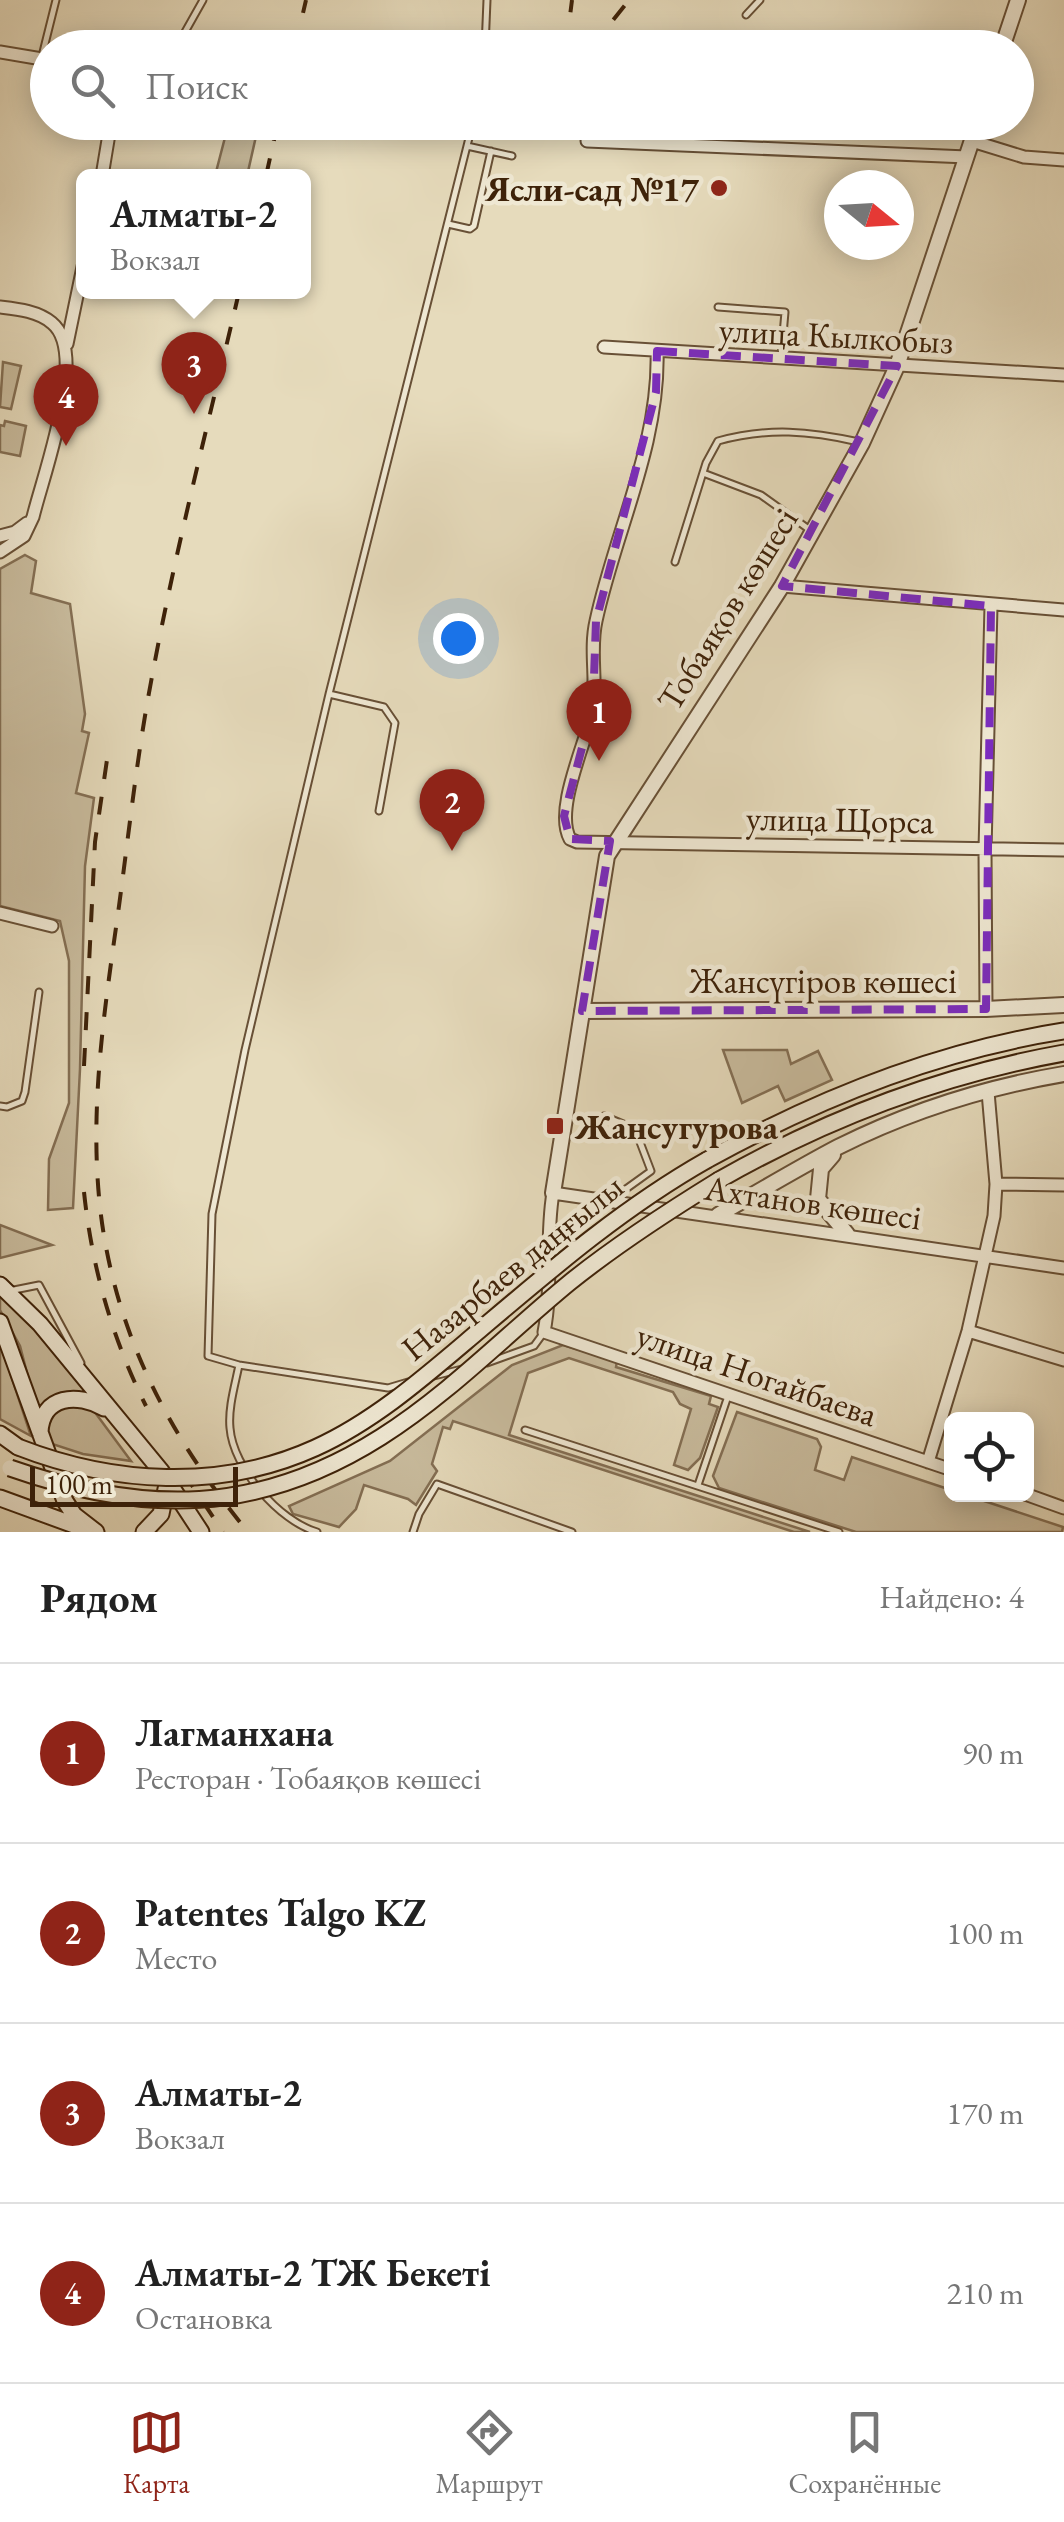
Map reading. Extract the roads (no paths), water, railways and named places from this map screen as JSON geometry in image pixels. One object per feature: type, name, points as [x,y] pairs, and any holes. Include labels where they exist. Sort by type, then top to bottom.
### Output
[{"type":"main road","name":"Назарбаев даңғылы","points":[[0,1436],[18,1448],[99,1473],[155,1479],[234,1471],[298,1455],[338,1436],[396,1398],[597,1233],[706,1160],[792,1115],[877,1079],[970,1050],[1064,1030]]},
{"type":"main road","name":"Назарбаев даңғылы","points":[[5,1466],[89,1492],[127,1500],[169,1502],[234,1496],[304,1476],[342,1460],[404,1421],[606,1254],[720,1180],[799,1137],[892,1098],[991,1068],[1064,1053]]},
{"type":"main road","points":[[3,1288],[40,1324],[160,1471],[201,1532]]},
{"type":"main road","points":[[0,1322],[65,1501],[95,1532]]},
{"type":"main road","points":[[40,1436],[45,1413],[66,1398],[94,1402],[111,1414]]},
{"type":"main road","points":[[144,1532],[165,1505],[166,1487],[160,1471]]},
{"type":"main road","points":[[0,1498],[95,1532]]},
{"type":"street","points":[[1008,30],[1018,0]]},
{"type":"street","points":[[0,52],[30,57]]},
{"type":"street","points":[[103,169],[109,140]]},
{"type":"street","points":[[587,142],[967,157]]},
{"type":"street","points":[[972,142],[1024,157],[1064,160]]},
{"type":"street","name":"Тобаяқов көшесі","points":[[552,1193],[603,874],[614,841],[782,586],[862,443],[898,366],[972,142]]},
{"type":"street","points":[[0,552],[24,536],[34,512],[66,384],[68,331],[76,296]]},
{"type":"street","points":[[0,306],[34,313],[52,322],[60,331],[68,354]]},
{"type":"street","name":"улица Кылкобыз","points":[[604,347],[1064,374]]},
{"type":"street","name":"улица Щорса","points":[[657,351],[656,392],[596,621],[592,646],[593,706],[564,816],[570,839],[1064,850]]},
{"type":"street","points":[[0,536],[22,528],[34,512]]},
{"type":"street","points":[[782,586],[1064,610]]},
{"type":"street","points":[[986,1009],[985,850],[992,606]]},
{"type":"street","points":[[0,913],[52,926]]},
{"type":"street","name":"Жансүгіров көшесі","points":[[582,1011],[986,1009],[1064,1005]]},
{"type":"street","points":[[718,1215],[882,1127],[988,1092],[1064,1074]]},
{"type":"street","points":[[928,1462],[968,1331],[994,1216],[996,1184],[988,1092]]},
{"type":"street","points":[[839,1147],[821,1169],[818,1199],[846,1234]]},
{"type":"street","points":[[996,1184],[1064,1185]]},
{"type":"street","points":[[544,1332],[547,1225],[552,1193]]},
{"type":"street","name":"Ахтанов көшесі","points":[[552,1193],[1064,1268]]},
{"type":"street","points":[[968,1331],[1064,1360]]},
{"type":"street","name":"улица Ногайбаева","points":[[544,1332],[944,1467]]},
{"type":"street","points":[[1034,1497],[1064,1508]]},
{"type":"lane","points":[[50,30],[56,0]]},
{"type":"lane","points":[[186,30],[203,0]]},
{"type":"lane","points":[[486,30],[487,0]]},
{"type":"lane","points":[[746,15],[760,0]]},
{"type":"lane","points":[[468,140],[329,694],[249,1032],[212,1214],[208,1356],[239,1365],[388,1388],[514,1356],[534,1346],[544,1332]]},
{"type":"lane","points":[[467,146],[512,156]]},
{"type":"lane","points":[[448,224],[470,229],[474,226],[491,151]]},
{"type":"lane","points":[[718,307],[785,312],[781,360]]},
{"type":"lane","points":[[675,562],[703,473],[718,441],[749,432],[787,430],[862,443]]},
{"type":"lane","points":[[703,473],[762,495],[813,532]]},
{"type":"lane","points":[[329,694],[384,707],[394,723],[379,811]]},
{"type":"lane","points":[[0,1106],[22,1101],[26,1092],[39,992]]},
{"type":"lane","points":[[604,1116],[635,1129],[651,1170],[610,1200]]},
{"type":"lane","points":[[3,1288],[40,1285],[92,1388]]},
{"type":"lane","points":[[239,1365],[229,1417],[236,1452],[271,1504],[287,1519],[317,1532]]},
{"type":"lane","points":[[698,1485],[729,1393]]},
{"type":"lane","points":[[525,1430],[839,1532]]},
{"type":"lane","points":[[413,1532],[436,1484],[572,1532]]},
{"type":"railway","points":[[299,30],[306,0]]},
{"type":"railway","points":[[568,30],[572,0]]},
{"type":"railway","points":[[605,30],[629,0]]},
{"type":"railway","points":[[268,169],[274,140]]},
{"type":"railway","points":[[237,299],[181,535],[146,710],[104,1019],[96,1131],[107,1253],[132,1339],[170,1420],[248,1532]]},
{"type":"railway","points":[[84,1066],[95,842],[109,746]]},
{"type":"railway","points":[[84,1192],[105,1302],[146,1406]]},
{"type":"railway","points":[[183,1472],[223,1532]]},
{"type":"place","name":"Ясли-сад №17","points":[[719,188]]},
{"type":"place","name":"Алматы-2","points":[[194,414]]},
{"type":"place","name":"Алматы-2 ТЖ Бекеті","points":[[66,446]]},
{"type":"place","name":"Лагманхана","points":[[599,761]]},
{"type":"place","name":"Patentes Talgo KZ","points":[[452,851]]},
{"type":"place","name":"Жансугурова","points":[[555,1126]]}]
